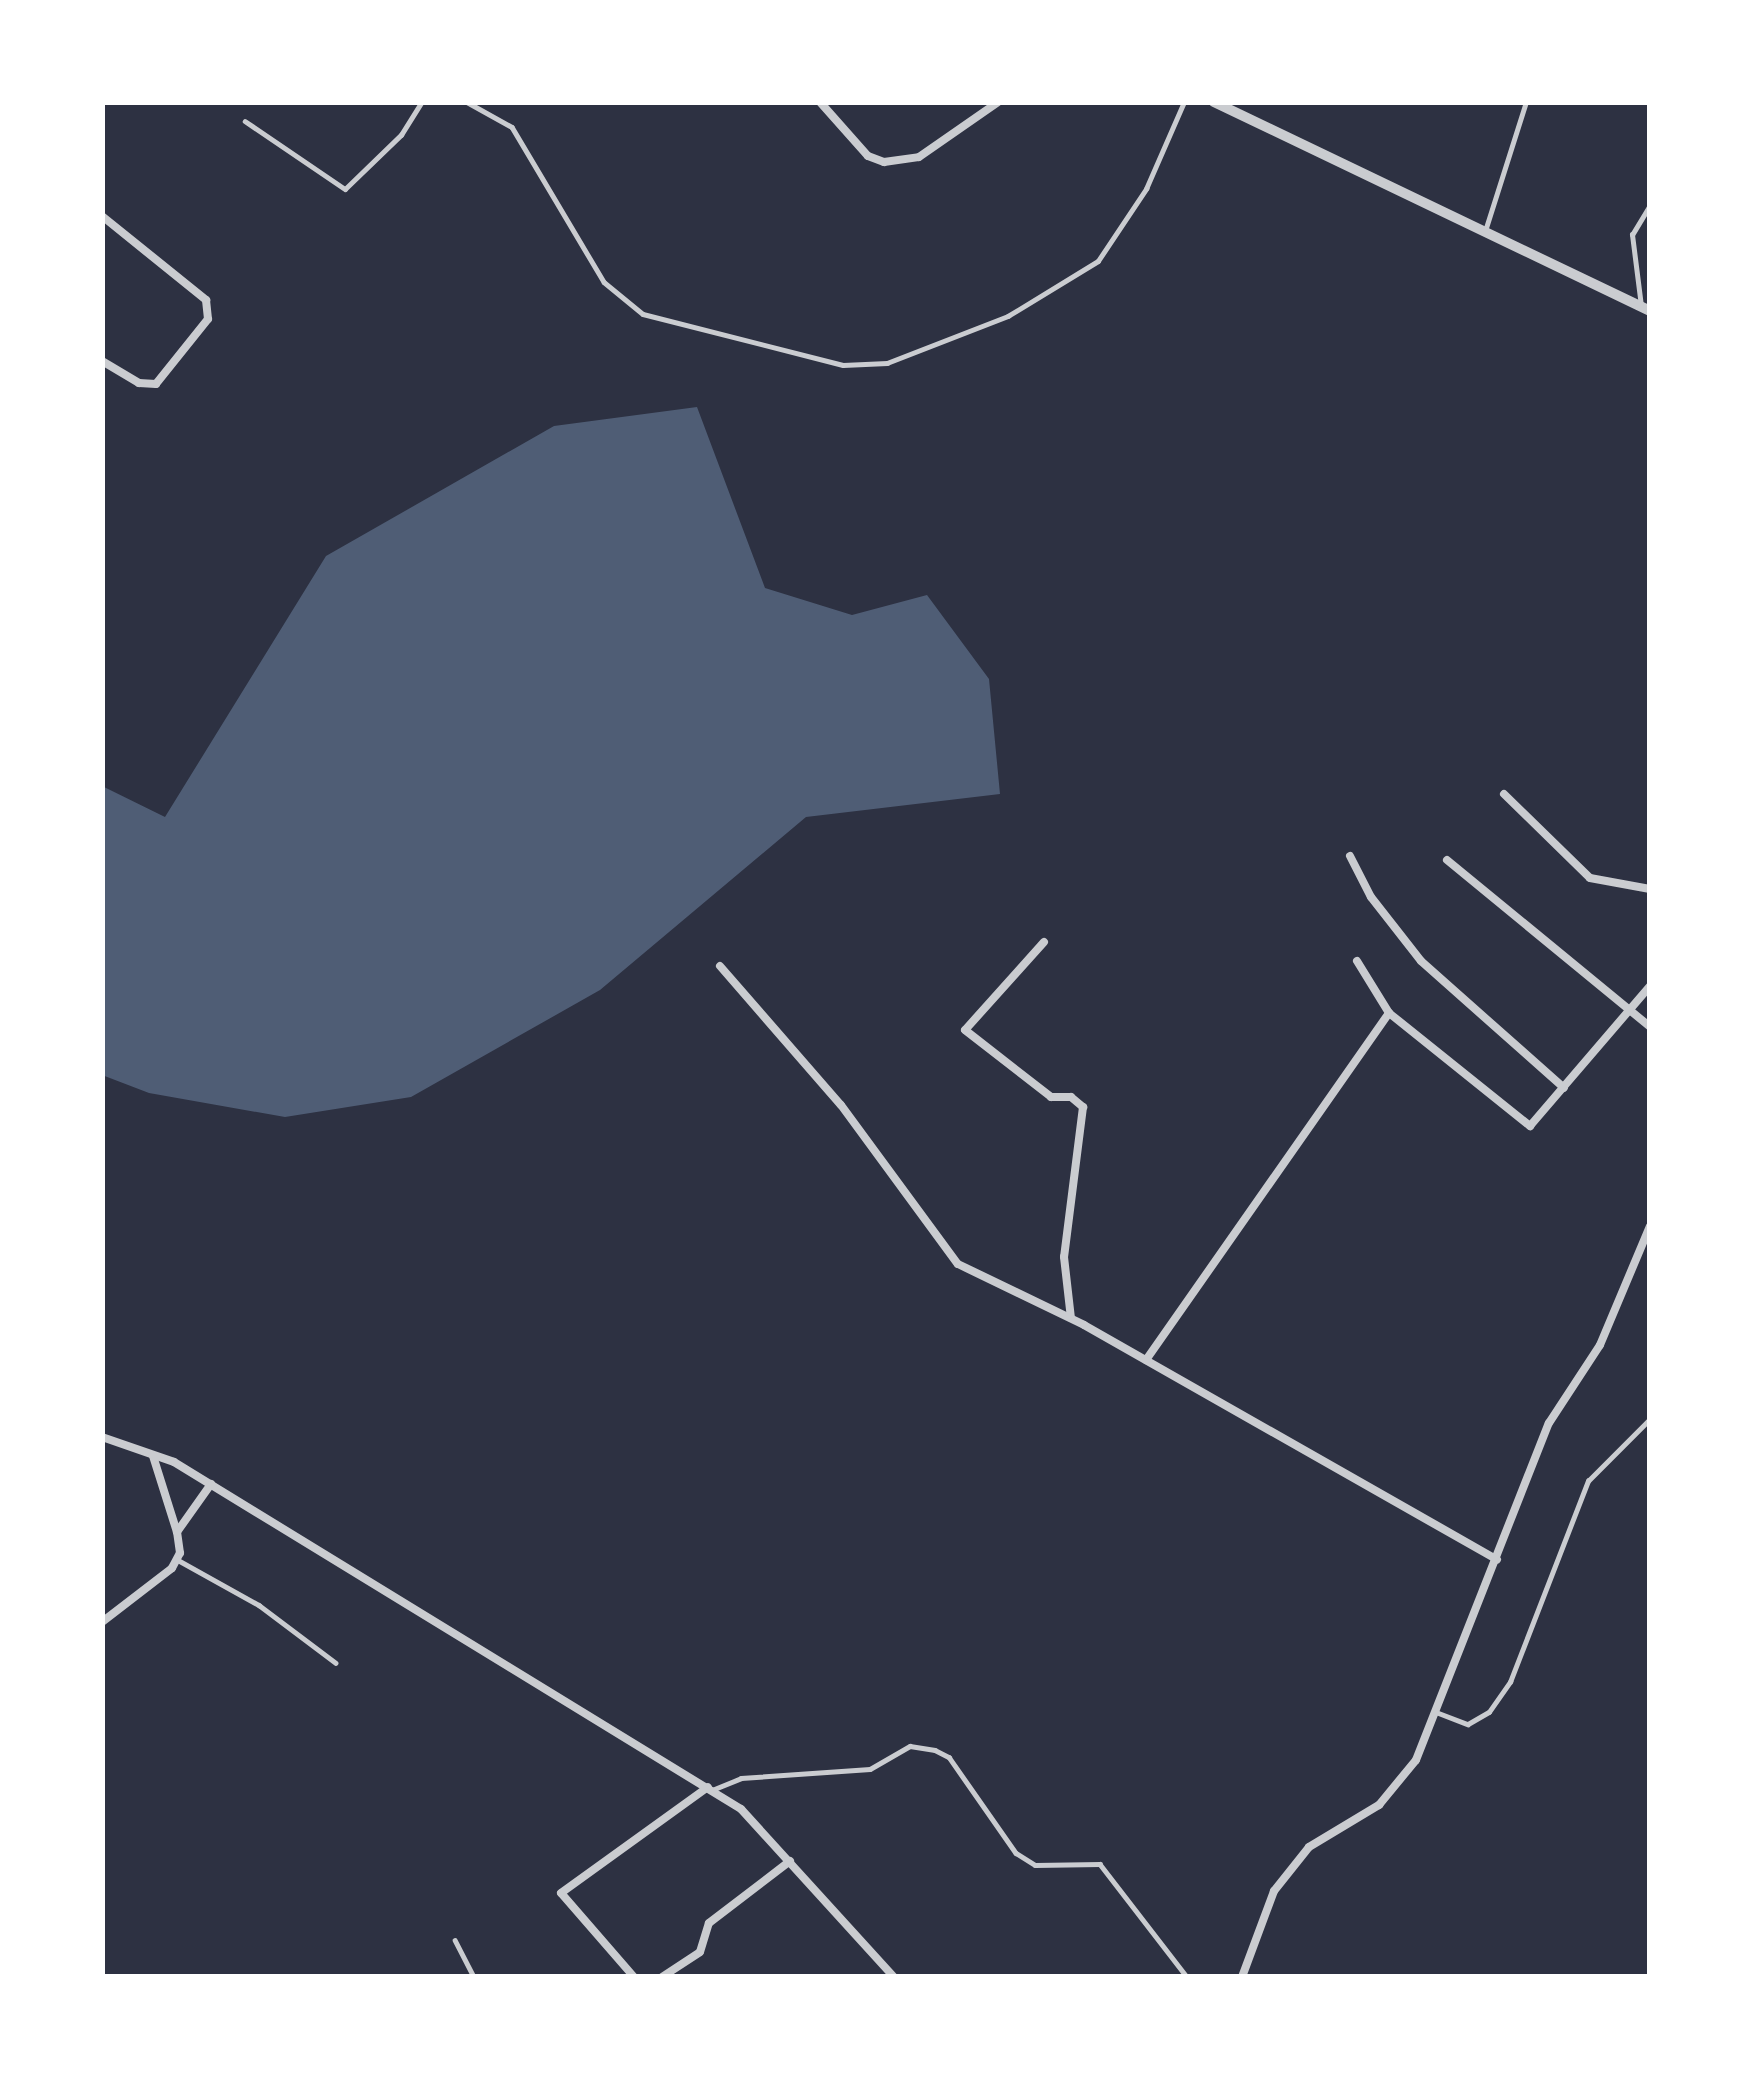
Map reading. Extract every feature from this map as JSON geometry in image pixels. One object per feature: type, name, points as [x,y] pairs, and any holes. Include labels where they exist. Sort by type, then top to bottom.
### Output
[{"type":"street","points":[[820,102],[868,156],[884,162],[919,157],[998,102]]},
{"type":"street","points":[[1214,102],[1646,308]]},
{"type":"street","points":[[102,216],[206,300],[208,319],[156,384],[139,383],[102,361]]},
{"type":"street","points":[[1504,794],[1590,878],[1650,889]]},
{"type":"street","points":[[1350,856],[1371,898],[1421,961],[1564,1088]]},
{"type":"street","points":[[1447,860],[1626,1015],[1650,1027]]},
{"type":"street","points":[[1044,942],[965,1030],[1051,1096],[1083,1107],[1064,1257],[1072,1319]]},
{"type":"street","points":[[1357,961],[1389,1013],[1519,1123],[1530,1126],[1650,986]]},
{"type":"street","points":[[720,966],[841,1105],[958,1264],[1072,1319],[1497,1560]]},
{"type":"street","points":[[1146,1360],[1389,1013]]},
{"type":"street","points":[[1242,1977],[1274,1891],[1309,1846],[1379,1805],[1416,1760],[1549,1423],[1600,1345],[1650,1226]]},
{"type":"street","points":[[103,1435],[211,1484],[710,1789],[790,1861],[894,1977]]},
{"type":"street","points":[[102,1622],[178,1560],[177,1532],[153,1454]]},
{"type":"street","points":[[177,1532],[211,1484]]},
{"type":"street","points":[[634,1977],[561,1893],[710,1789]]},
{"type":"street","points":[[662,1977],[700,1952],[710,1924],[790,1861]]},
{"type":"lane","points":[[245,121],[344,189],[401,135],[422,102]]},
{"type":"lane","points":[[467,102],[512,127],[604,282],[643,314],[843,365],[887,363],[1008,316],[1098,261],[1146,189],[1184,102]]},
{"type":"lane","points":[[1486,230],[1526,102]]},
{"type":"lane","points":[[1646,308],[1632,235],[1650,205]]},
{"type":"lane","points":[[1436,1712],[1468,1724],[1490,1712],[1510,1682],[1588,1481],[1650,1419]]},
{"type":"lane","points":[[178,1560],[259,1606],[336,1663]]},
{"type":"lane","points":[[710,1789],[741,1778],[870,1768],[910,1746],[935,1750],[950,1757],[1016,1853],[1035,1865],[1100,1864],[1187,1977]]},
{"type":"lane","points":[[455,1940],[474,1977]]},
{"type":"water","points":[[697,407],[765,588],[852,615],[927,595],[989,679],[1000,794],[806,817],[600,990],[411,1097],[285,1117],[149,1093],[102,1075],[102,786],[165,817],[326,556],[554,426]]}]
